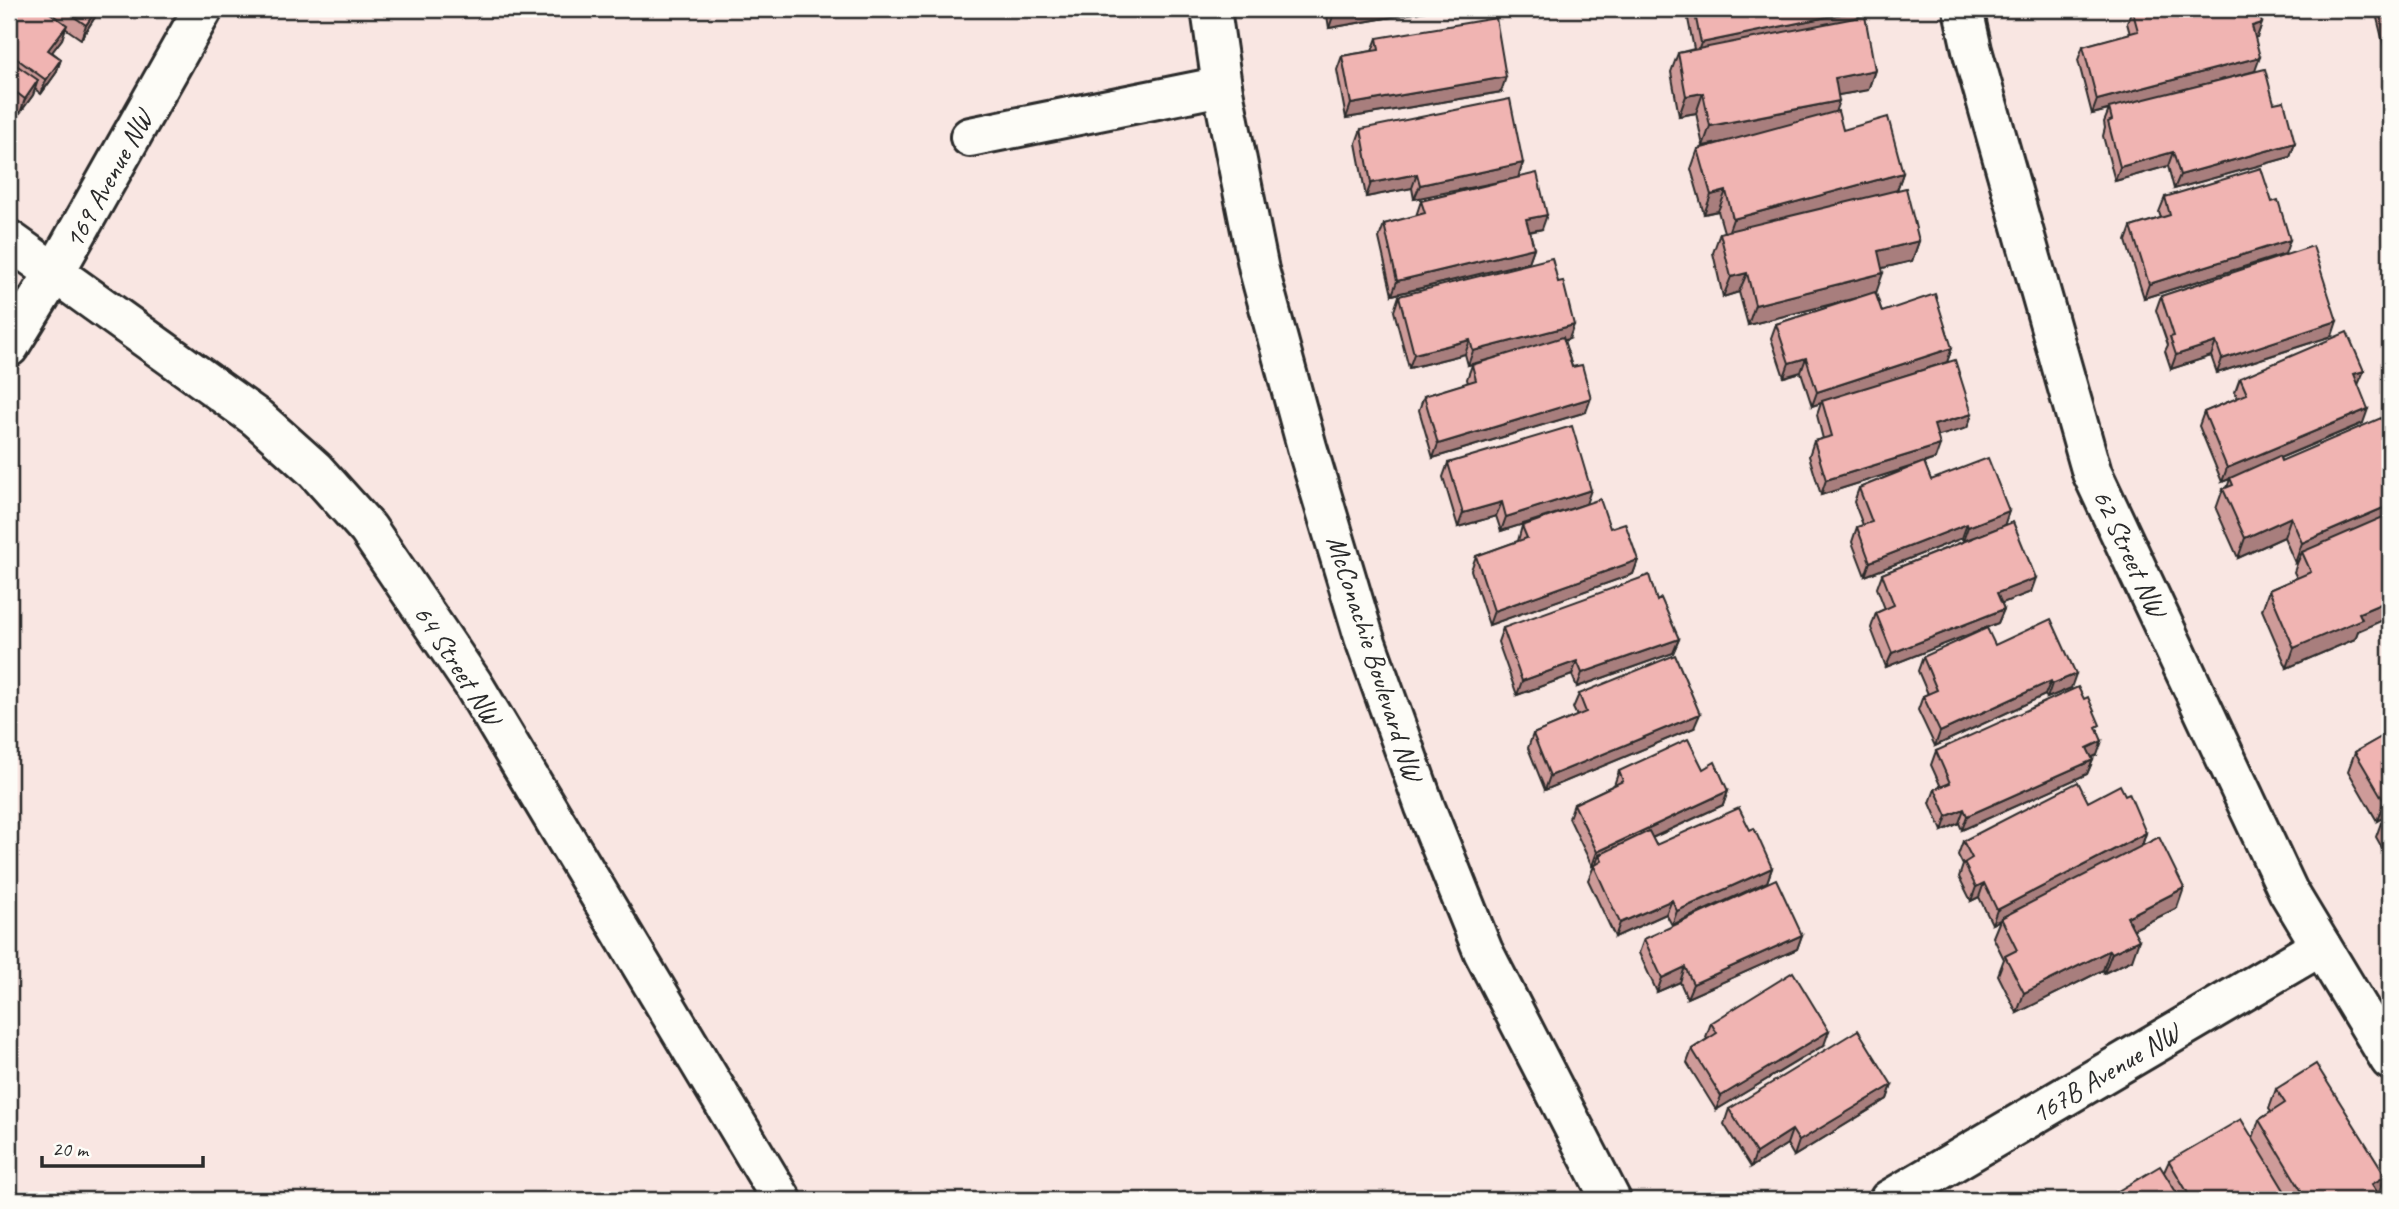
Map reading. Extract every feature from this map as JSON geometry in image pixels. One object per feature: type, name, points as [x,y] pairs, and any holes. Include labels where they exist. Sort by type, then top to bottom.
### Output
[{"type":"street","name":"169 Avenue NW","points":[[9,347],[55,272],[203,9]]},
{"type":"street","name":"McConachie Boulevard NW","points":[[1211,9],[1222,86],[1259,270],[1307,447],[1364,637],[1425,807],[1483,951],[1611,1200]]},
{"type":"street","name":"62 Street NW","points":[[1963,9],[1998,143],[2092,473],[2288,891],[2390,1060]]},
{"type":"street","points":[[970,137],[1222,86]]},
{"type":"street","name":"64 Street NW","points":[[9,240],[257,418],[315,470],[368,529],[472,684],[782,1200]]},
{"type":"street","name":"167B Avenue NW","points":[[1889,1200],[2321,946]]},
{"type":"building","points":[[9,9],[44,9],[67,25],[48,50],[61,59],[46,80],[9,53]]},
{"type":"building","points":[[63,9],[97,9],[86,25]]},
{"type":"building","points":[[1334,9],[1362,9],[1334,13]]},
{"type":"building","points":[[1694,9],[1861,9],[1861,10],[1701,43]]},
{"type":"building","points":[[2132,9],[2258,9],[2262,23],[2252,26],[2260,57],[2097,100],[2083,46],[2138,31]]},
{"type":"building","points":[[2383,9],[2390,9],[2390,36]]},
{"type":"building","points":[[1865,16],[1875,70],[1835,78],[1839,101],[1710,126],[1703,93],[1686,96],[1678,53]]},
{"type":"building","points":[[1496,18],[1506,77],[1351,104],[1342,56],[1379,50],[1377,38]]},
{"type":"building","points":[[9,60],[38,80],[25,99],[17,93],[9,105]]},
{"type":"building","points":[[2265,69],[2274,103],[2284,101],[2295,143],[2180,175],[2173,152],[2120,167],[2108,122],[2112,120],[2109,108]]},
{"type":"building","points":[[1510,99],[1523,163],[1420,185],[1417,174],[1371,183],[1361,129]]},
{"type":"building","points":[[1838,111],[1843,130],[1888,117],[1903,173],[1733,219],[1726,191],[1711,195],[1698,149]]},
{"type":"building","points":[[2261,168],[2272,202],[2278,200],[2290,240],[2149,284],[2131,227],[2170,215],[2165,197]]},
{"type":"building","points":[[1537,173],[1547,215],[1526,219],[1534,248],[1397,281],[1384,224],[1425,213],[1421,201]]},
{"type":"building","points":[[1906,188],[1919,241],[1878,251],[1883,273],[1755,305],[1747,273],[1731,277],[1720,233]]},
{"type":"building","points":[[2313,246],[2337,321],[2222,359],[2216,342],[2176,355],[2170,337],[2174,336],[2161,296]]},
{"type":"building","points":[[1552,258],[1558,282],[1563,281],[1574,325],[1473,351],[1470,340],[1414,354],[1399,296]]},
{"type":"building","points":[[1875,292],[1882,312],[1935,294],[1952,348],[1817,392],[1806,358],[1789,363],[1776,324]]},
{"type":"building","points":[[2347,332],[2364,371],[2354,374],[2368,409],[2227,468],[2204,412],[2247,394],[2240,378]]},
{"type":"building","points":[[1563,337],[1572,367],[1582,365],[1591,398],[1438,444],[1424,396],[1476,380],[1472,365]]},
{"type":"building","points":[[1955,360],[1972,414],[1934,425],[1940,445],[1826,480],[1814,441],[1832,436],[1822,401]]},
{"type":"building","points":[[2381,418],[2390,440],[2390,505],[2302,543],[2291,517],[2245,538],[2223,489],[2233,485],[2230,478],[2279,456],[2281,461]]},
{"type":"building","points":[[1572,426],[1591,490],[1506,517],[1502,502],[1463,513],[1448,463]]},
{"type":"building","points":[[1988,458],[2009,511],[1968,527],[1967,524],[1870,562],[1857,527],[1872,522],[1859,488],[1924,462],[1931,480]]},
{"type":"building","points":[[1600,499],[1610,528],[1625,523],[1638,560],[1494,611],[1476,556],[1527,538],[1522,526]]},
{"type":"building","points":[[2390,514],[2390,600],[2359,613],[2362,619],[2294,648],[2269,590],[2311,572],[2302,552]]},
{"type":"building","points":[[2013,522],[2036,578],[1997,593],[2004,609],[1892,653],[1876,613],[1894,605],[1882,574]]},
{"type":"building","points":[[1649,575],[1657,601],[1661,598],[1679,639],[1582,673],[1577,661],[1522,681],[1503,628]]},
{"type":"building","points":[[2051,619],[2076,674],[2052,684],[2051,681],[1940,732],[1923,696],[1937,690],[1923,657],[1987,628],[1995,645]]},
{"type":"building","points":[[1675,655],[1700,714],[1550,776],[1533,734],[1586,712],[1579,694]]},
{"type":"building","points":[[2078,687],[2084,699],[2088,697],[2100,725],[2096,727],[2102,741],[2087,748],[2093,760],[1967,816],[1964,809],[1947,816],[1935,789],[1950,783],[1936,751]]},
{"type":"building","points":[[2390,732],[2390,798],[2384,801],[2355,752]]},
{"type":"building","points":[[1688,739],[1703,769],[1715,762],[1728,791],[1597,852],[1574,804],[1623,781],[1619,771]]},
{"type":"building","points":[[2078,782],[2088,802],[2120,785],[2125,795],[2129,793],[2146,833],[1997,910],[1984,883],[1976,887],[1964,863],[1972,858],[1963,841]]},
{"type":"building","points":[[1739,808],[1750,830],[1754,828],[1772,868],[1677,911],[1672,900],[1620,923],[1594,866],[1602,861],[1599,855],[1649,831],[1656,845]]},
{"type":"building","points":[[2390,818],[2390,839],[2381,823]]},
{"type":"building","points":[[2159,837],[2184,888],[2127,917],[2139,940],[2112,953],[2110,950],[2024,993],[2005,956],[2017,950],[2001,918]]},
{"type":"building","points":[[1776,879],[1802,935],[1693,984],[1685,967],[1662,978],[1644,939]]},
{"type":"building","points":[[1793,972],[1829,1031],[1721,1096],[1692,1049],[1717,1033],[1711,1023]]},
{"type":"building","points":[[1858,1030],[1892,1085],[1799,1141],[1792,1130],[1756,1153],[1729,1109]]},
{"type":"building","points":[[2316,1064],[2386,1176],[2372,1184],[2382,1200],[2307,1200],[2259,1120],[2285,1103],[2276,1089]]},
{"type":"building","points":[[2241,1119],[2290,1200],[2192,1200],[2169,1161]]},
{"type":"building","points":[[2160,1166],[2181,1200],[2103,1200]]}]
